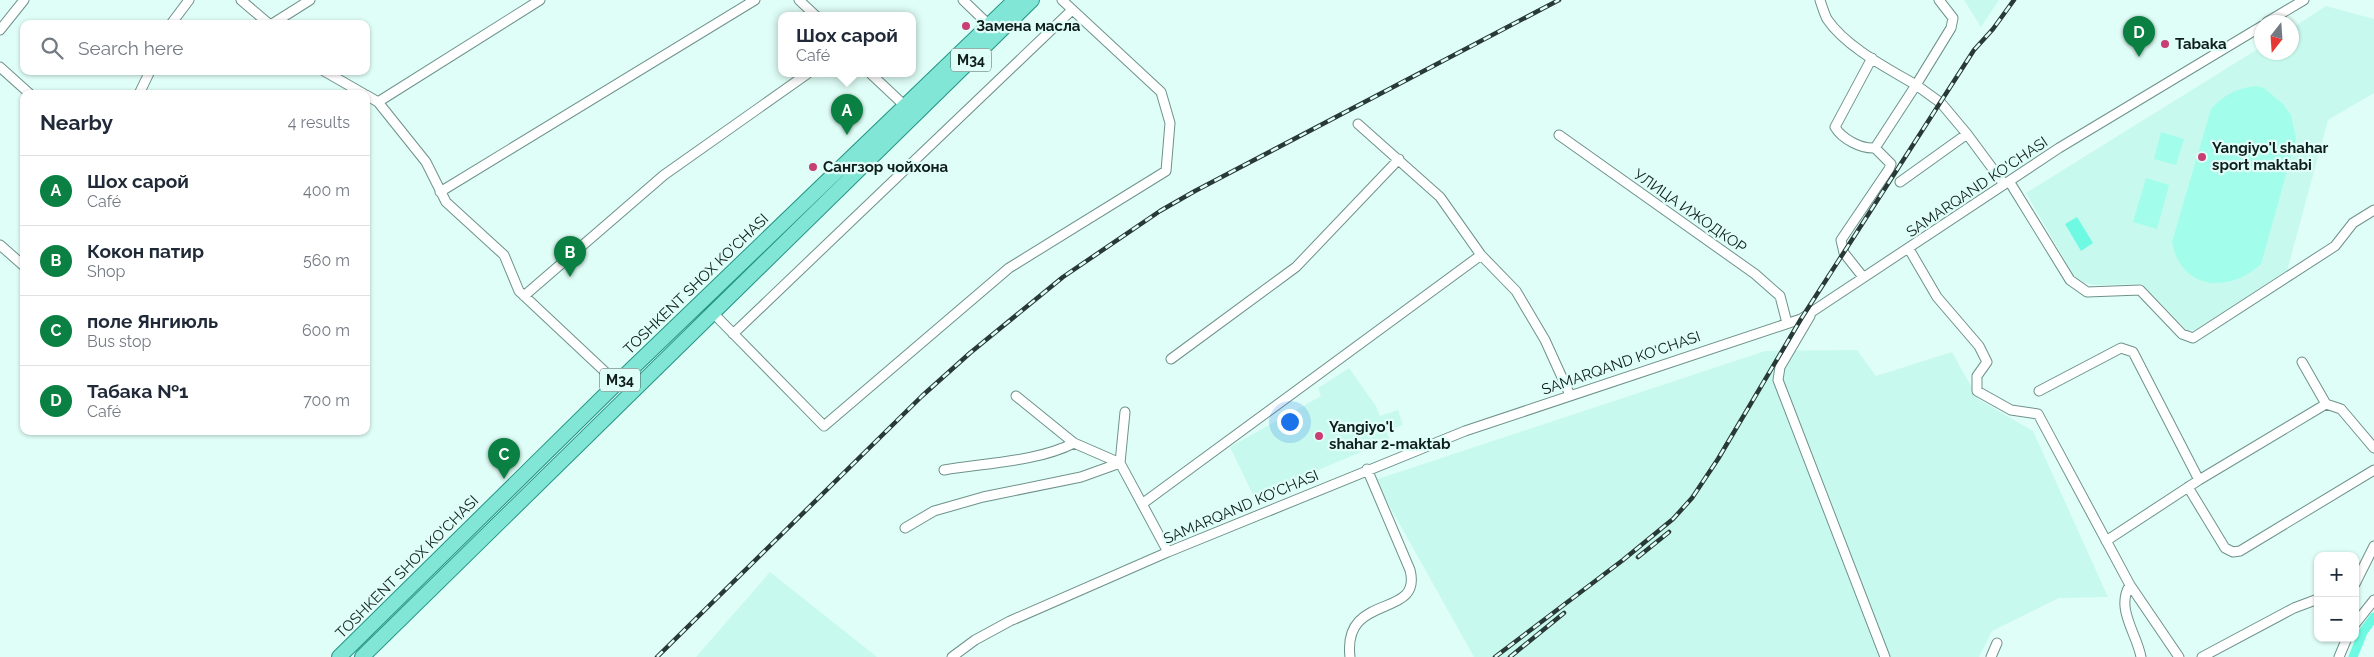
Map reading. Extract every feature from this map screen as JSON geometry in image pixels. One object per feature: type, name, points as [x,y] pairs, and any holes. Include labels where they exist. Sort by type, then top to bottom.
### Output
[{"type":"main road","name":"TOSHKENT SHOX KO'CHASI","points":[[339,657],[617,383],[905,106],[945,77],[989,25],[1015,0]]},
{"type":"main road","name":"TOSHKENT SHOX KO'CHASI","points":[[362,657],[713,313],[945,77],[1032,0]]},
{"type":"street","points":[[0,30],[24,0]]},
{"type":"street","points":[[174,20],[189,0]]},
{"type":"street","points":[[241,0],[265,20]]},
{"type":"street","points":[[277,20],[310,0]]},
{"type":"street","points":[[378,102],[540,0]]},
{"type":"street","points":[[440,192],[755,0]]},
{"type":"street","points":[[799,0],[812,12]]},
{"type":"street","points":[[963,0],[989,25]]},
{"type":"street","points":[[713,313],[824,426],[1009,268],[1166,171],[1170,123],[1161,92],[1062,0]]},
{"type":"street","points":[[1820,0],[1827,19],[1844,37],[1872,58],[1916,84],[1941,103],[2007,183],[2070,280],[2088,292],[2140,290],[2182,334],[2193,338],[2335,246],[2353,223],[2374,210]]},
{"type":"street","points":[[1875,148],[1951,28],[1953,18],[1939,0]]},
{"type":"street","points":[[2279,15],[2304,0]]},
{"type":"street","points":[[733,334],[1072,10]]},
{"type":"street","name":"SAMARQAND KO'CHASI","points":[[952,657],[992,630],[1168,552],[1367,469],[1465,431],[1801,319],[2007,183],[2254,31]]},
{"type":"street","points":[[1863,277],[1844,253],[1841,240],[1890,169],[1891,164],[1875,148],[1867,148],[1840,136],[1835,127],[1872,58]]},
{"type":"street","points":[[0,68],[25,90]]},
{"type":"street","points":[[142,90],[148,75]]},
{"type":"street","points":[[331,75],[358,90]]},
{"type":"street","points":[[524,296],[664,175],[803,77]]},
{"type":"street","points":[[874,77],[905,106]]},
{"type":"street","points":[[370,97],[378,102],[426,162],[434,174],[440,192],[446,202],[504,255],[508,261],[516,287],[617,383]]},
{"type":"street","points":[[1358,124],[1440,197],[1481,255],[1516,291],[1545,340],[1570,395]]},
{"type":"street","points":[[1900,182],[1967,134]]},
{"type":"street","name":"УЛИЦА ИЖОДКОР","points":[[1559,135],[1755,274],[1780,296],[1787,323]]},
{"type":"street","points":[[1171,359],[1296,267],[1399,159]]},
{"type":"street","points":[[0,245],[20,262]]},
{"type":"street","points":[[1909,249],[1938,297],[1979,346],[1987,362],[1977,376],[1977,391],[2011,410],[2038,414],[2130,585],[2179,657]]},
{"type":"street","points":[[1142,504],[1481,255]]},
{"type":"street","points":[[1814,310],[1798,333],[1780,367],[1778,380],[1885,657]]},
{"type":"street","points":[[2040,391],[2121,348],[2133,352],[2199,480]]},
{"type":"street","points":[[2302,362],[2326,404],[2341,409],[2374,448]]},
{"type":"street","points":[[1016,396],[1074,443],[1120,463]]},
{"type":"street","points":[[2106,541],[2199,480],[2326,404]]},
{"type":"street","points":[[1125,412],[1120,463],[1168,552]]},
{"type":"street","points":[[944,470],[1035,456],[1060,450],[1074,443]]},
{"type":"street","points":[[905,528],[934,511],[983,497],[1081,477],[1120,463]]},
{"type":"street","points":[[1350,657],[1351,634],[1356,622],[1366,614],[1402,598],[1409,592],[1412,584],[1410,570],[1367,469]]},
{"type":"street","points":[[2188,487],[2225,548],[2232,552],[2240,551],[2374,470]]},
{"type":"street","points":[[2359,576],[2374,546]]},
{"type":"street","points":[[2130,585],[2125,601],[2128,622],[2141,657]]},
{"type":"street","points":[[2202,657],[2294,608],[2314,600]]},
{"type":"street","points":[[2359,619],[2374,600]]},
{"type":"street","points":[[2339,657],[2345,642]]},
{"type":"street","points":[[1991,657],[1997,643]]},
{"type":"shaded area","points":[[1964,0],[1999,0],[1981,27]]},
{"type":"shaded area","name":"Yangiyo'l shahar sport maktabi","points":[[2326,6],[2374,19],[2374,93],[2328,120],[2287,271],[2195,330],[2187,330],[2142,284],[2095,285],[2084,283],[2074,276],[2026,193],[2254,51],[2254,60],[2299,60],[2299,23]]},
{"type":"shaded area","points":[[2256,86],[2264,88],[2283,104],[2291,115],[2296,139],[2261,264],[2248,274],[2234,280],[2221,283],[2208,282],[2195,278],[2185,270],[2177,258],[2172,242],[2211,109],[2231,93],[2243,88]]},
{"type":"shaded area","points":[[2161,132],[2184,139],[2176,165],[2154,159]]},
{"type":"shaded area","points":[[2146,178],[2169,185],[2157,229],[2133,222]]},
{"type":"shaded area","points":[[2077,217],[2093,243],[2081,251],[2065,224]]},
{"type":"shaded area","points":[[1857,350],[1876,376],[1952,352],[1978,399],[2033,431],[2108,597],[2059,598],[1992,631],[1979,657],[1474,657],[1375,480],[1765,351]]},
{"type":"shaded area","name":"Yangiyo'l shahar 2-maktab","points":[[1349,368],[1376,406],[1380,416],[1398,410],[1403,425],[1386,431],[1390,440],[1254,497],[1230,447],[1321,396],[1318,388]]},
{"type":"shaded area","points":[[770,572],[877,657],[696,657]]},
{"type":"waterway","points":[[2353,657],[2363,632],[2374,617]]},
{"type":"railway","points":[[657,657],[922,396],[970,353],[1063,277],[1160,211],[1195,191],[1559,0]]},
{"type":"railway","points":[[1495,657],[1623,560],[1673,519],[1692,498],[1718,459],[1801,319],[1974,50],[1993,29],[2014,0]]},
{"type":"railway","points":[[1638,557],[1669,532]]},
{"type":"railway","points":[[1510,657],[1564,613]]},
{"type":"place","name":"Замена масла","points":[[966,26]]},
{"type":"place","name":"Tabaka","points":[[2165,44]]},
{"type":"place","name":"Табака №1","points":[[2139,57]]},
{"type":"place","name":"Шох сарой","points":[[847,135]]},
{"type":"place","name":"Yangiyo'l shahar sport maktabi","points":[[2202,157]]},
{"type":"place","name":"Сангзор чойхона","points":[[813,167]]},
{"type":"place","name":"Кокон патир","points":[[570,277]]},
{"type":"place","name":"Yangiyo'l shahar 2-maktab","points":[[1319,436]]},
{"type":"place","name":"поле Янгиюль","points":[[504,479]]}]
